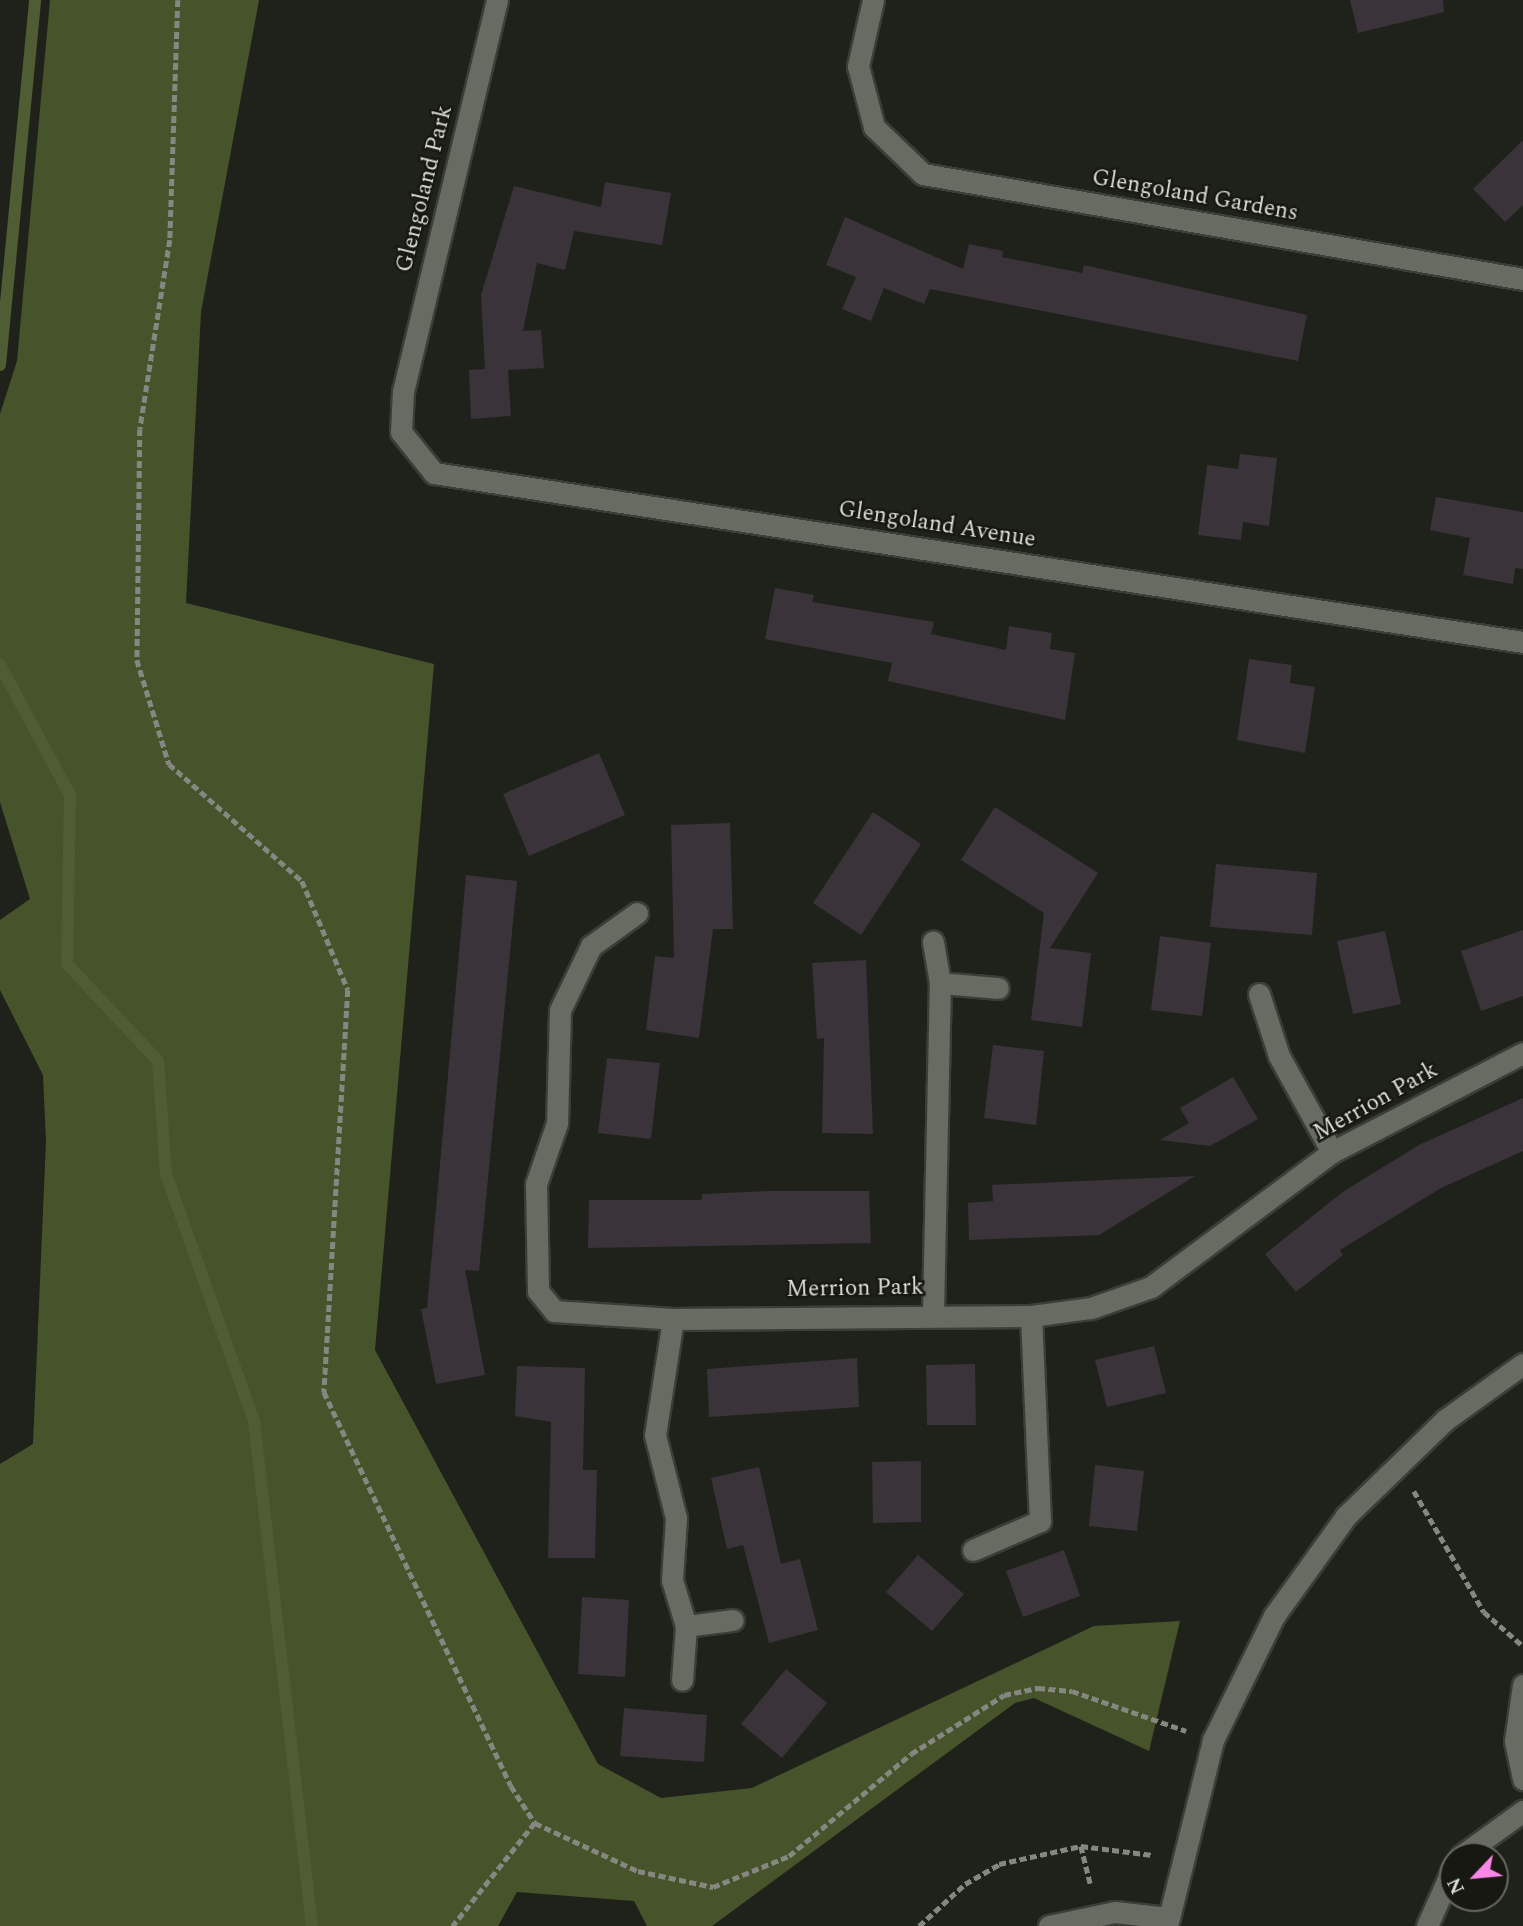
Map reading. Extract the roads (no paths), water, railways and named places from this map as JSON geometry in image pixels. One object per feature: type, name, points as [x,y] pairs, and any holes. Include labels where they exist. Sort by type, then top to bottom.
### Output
[{"type":"street","name":"Glengoland Park","points":[[402,391],[497,0]]},
{"type":"street","name":"Glengoland Gardens","points":[[873,0],[858,66],[874,127],[923,174],[1523,279]]},
{"type":"street","name":"Glengoland Avenue","points":[[402,391],[401,432],[434,473],[1523,642]]},
{"type":"street","name":"Merrion Park","points":[[638,913],[592,946],[560,1010],[557,1123],[536,1184],[538,1291],[554,1311],[673,1319],[933,1313],[1031,1316],[1091,1308],[1150,1287],[1332,1152],[1523,1054]]},
{"type":"street","points":[[933,942],[940,983],[933,1313]]},
{"type":"street","points":[[940,983],[998,988]]},
{"type":"street","points":[[1259,994],[1279,1056],[1332,1152]]},
{"type":"street","points":[[973,1550],[1040,1521],[1031,1316]]},
{"type":"street","points":[[673,1319],[654,1435],[673,1492],[672,1580],[686,1626],[682,1681]]},
{"type":"street","points":[[1049,1926],[1098,1914],[1167,1922],[1180,1859],[1213,1740],[1274,1616],[1346,1516],[1445,1420],[1523,1364]]},
{"type":"street","points":[[686,1626],[733,1620]]},
{"type":"street","points":[[1523,1685],[1515,1741],[1523,1779]]},
{"type":"street","points":[[1480,1842],[1523,1811]]},
{"type":"street","points":[[1427,1926],[1439,1899]]},
{"type":"waterway","points":[[0,365],[35,0]]},
{"type":"waterway","points":[[0,665],[70,795],[67,964],[158,1061],[166,1174],[254,1421],[312,1926]]}]
